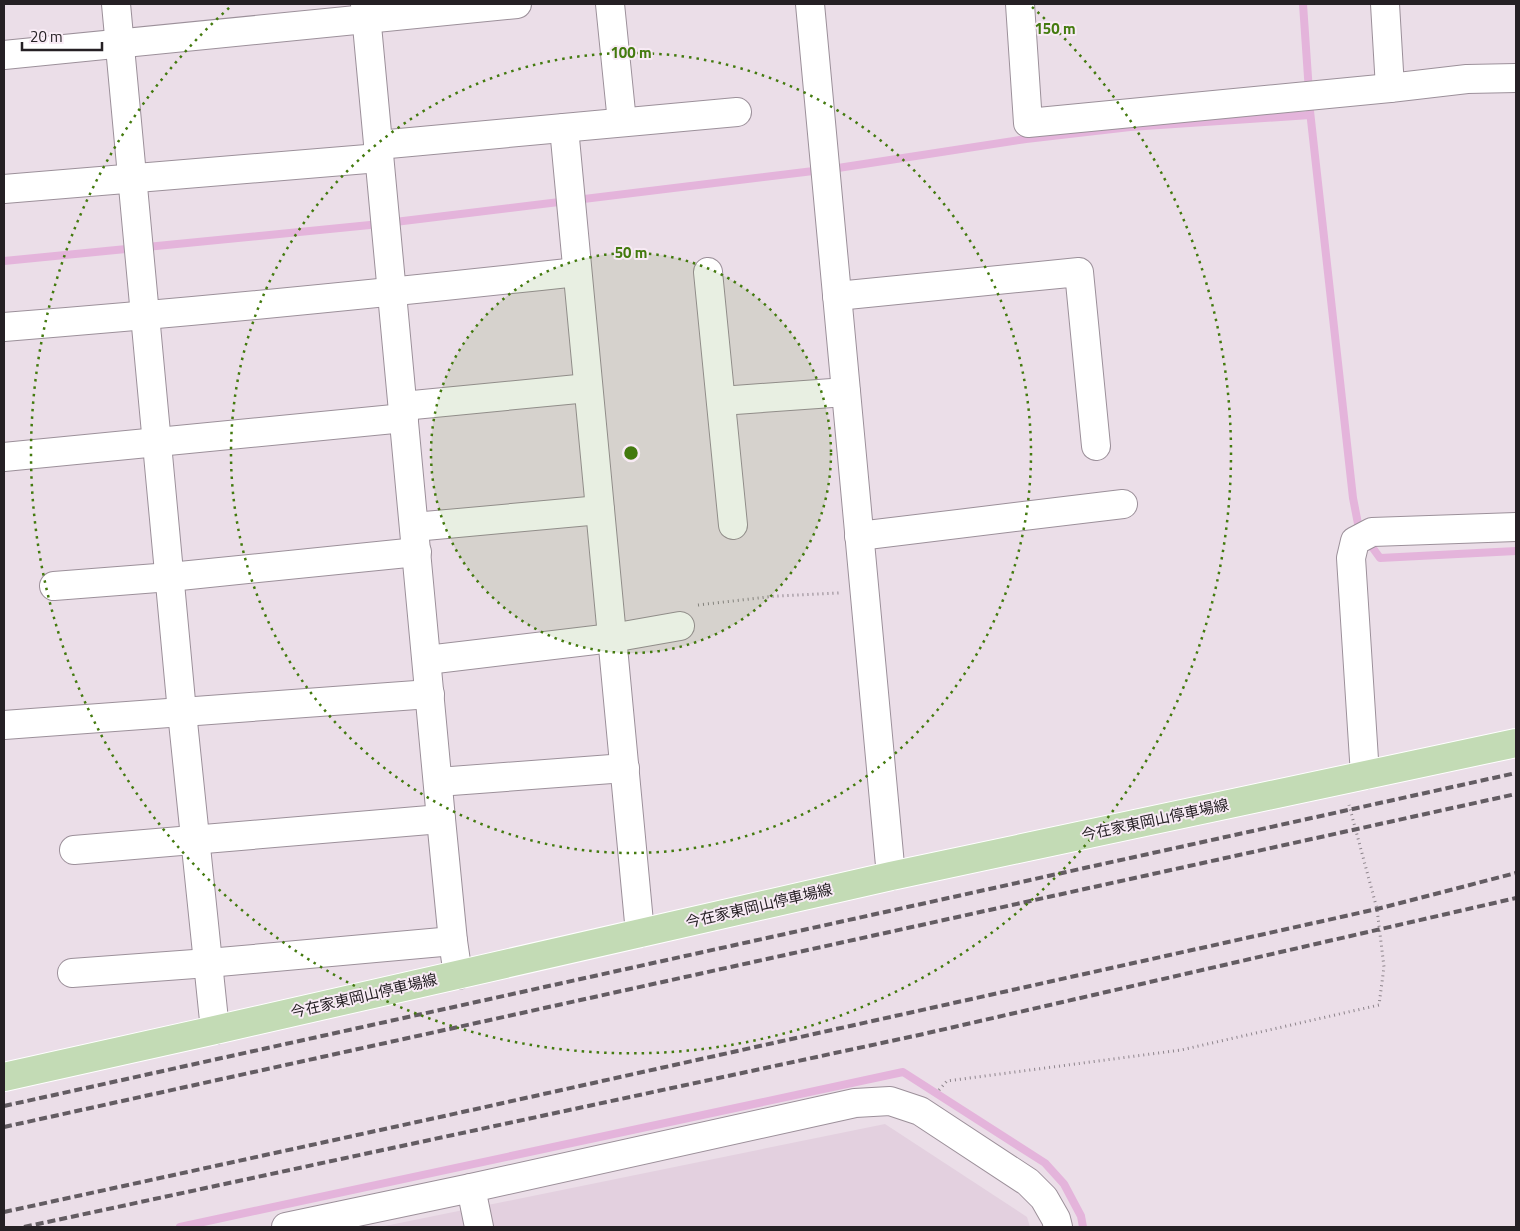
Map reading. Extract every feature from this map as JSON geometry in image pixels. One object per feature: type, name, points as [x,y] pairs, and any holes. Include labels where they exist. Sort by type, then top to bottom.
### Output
[{"type":"main road","name":"今在家東岡山停車場線","points":[[4,1076],[215,1030],[891,876],[1516,743]]},
{"type":"street","points":[[116,4],[182,712],[215,1030]]},
{"type":"street","points":[[4,55],[120,44],[365,11],[517,4]]},
{"type":"street","points":[[610,4],[622,122]]},
{"type":"street","points":[[810,4],[891,876]]},
{"type":"street","points":[[1020,4],[1028,123],[1467,79],[1516,78]]},
{"type":"street","points":[[1385,4],[1390,88]]},
{"type":"street","points":[[365,11],[441,819],[458,975]]},
{"type":"street","points":[[4,189],[133,178],[564,128],[737,112]]},
{"type":"street","points":[[564,128],[640,933]]},
{"type":"street","points":[[4,327],[145,316],[577,272]]},
{"type":"street","points":[[708,272],[733,525]]},
{"type":"street","points":[[837,296],[1079,272],[1096,446]]},
{"type":"street","points":[[4,457],[157,442],[588,388]]},
{"type":"street","points":[[721,401],[846,392]]},
{"type":"street","points":[[859,536],[1123,504]]},
{"type":"street","points":[[54,586],[170,577],[600,510]]},
{"type":"street","points":[[1353,778],[1351,558],[1364,536],[1516,527]]},
{"type":"street","points":[[427,660],[612,638],[680,626]]},
{"type":"street","points":[[4,725],[430,694]]},
{"type":"street","points":[[438,782],[624,768]]},
{"type":"street","points":[[74,850],[441,819]]},
{"type":"street","points":[[72,973],[453,941]]},
{"type":"street","points":[[286,1227],[856,1103],[890,1101],[920,1111],[1028,1182],[1044,1198],[1056,1219],[1058,1227]]},
{"type":"street","points":[[471,1188],[479,1227]]},
{"type":"path","points":[[680,626],[681,607],[776,596],[864,591]]},
{"type":"path","points":[[942,1086],[947,1081],[1181,1050],[1379,1005],[1384,967],[1377,909],[1353,778]]},
{"type":"shaded area","points":[[885,1124],[1027,1217],[1030,1227],[380,1227]]},
{"type":"waterway","points":[[1303,4],[1309,92]]},
{"type":"waterway","points":[[1310,111],[1353,498],[1359,529],[1380,558],[1516,551]]},
{"type":"waterway","points":[[395,222],[838,168],[1026,139],[1130,127],[1310,115]]},
{"type":"waterway","points":[[4,261],[370,225]]},
{"type":"waterway","points":[[180,1227],[903,1072],[1045,1163],[1064,1184],[1081,1216],[1083,1227]]},
{"type":"railway","points":[[4,1106],[1516,773]]},
{"type":"railway","points":[[4,1127],[1516,794]]},
{"type":"railway","points":[[4,1212],[1377,909],[1516,873]]},
{"type":"railway","points":[[24,1227],[919,1035],[1516,898]]}]
